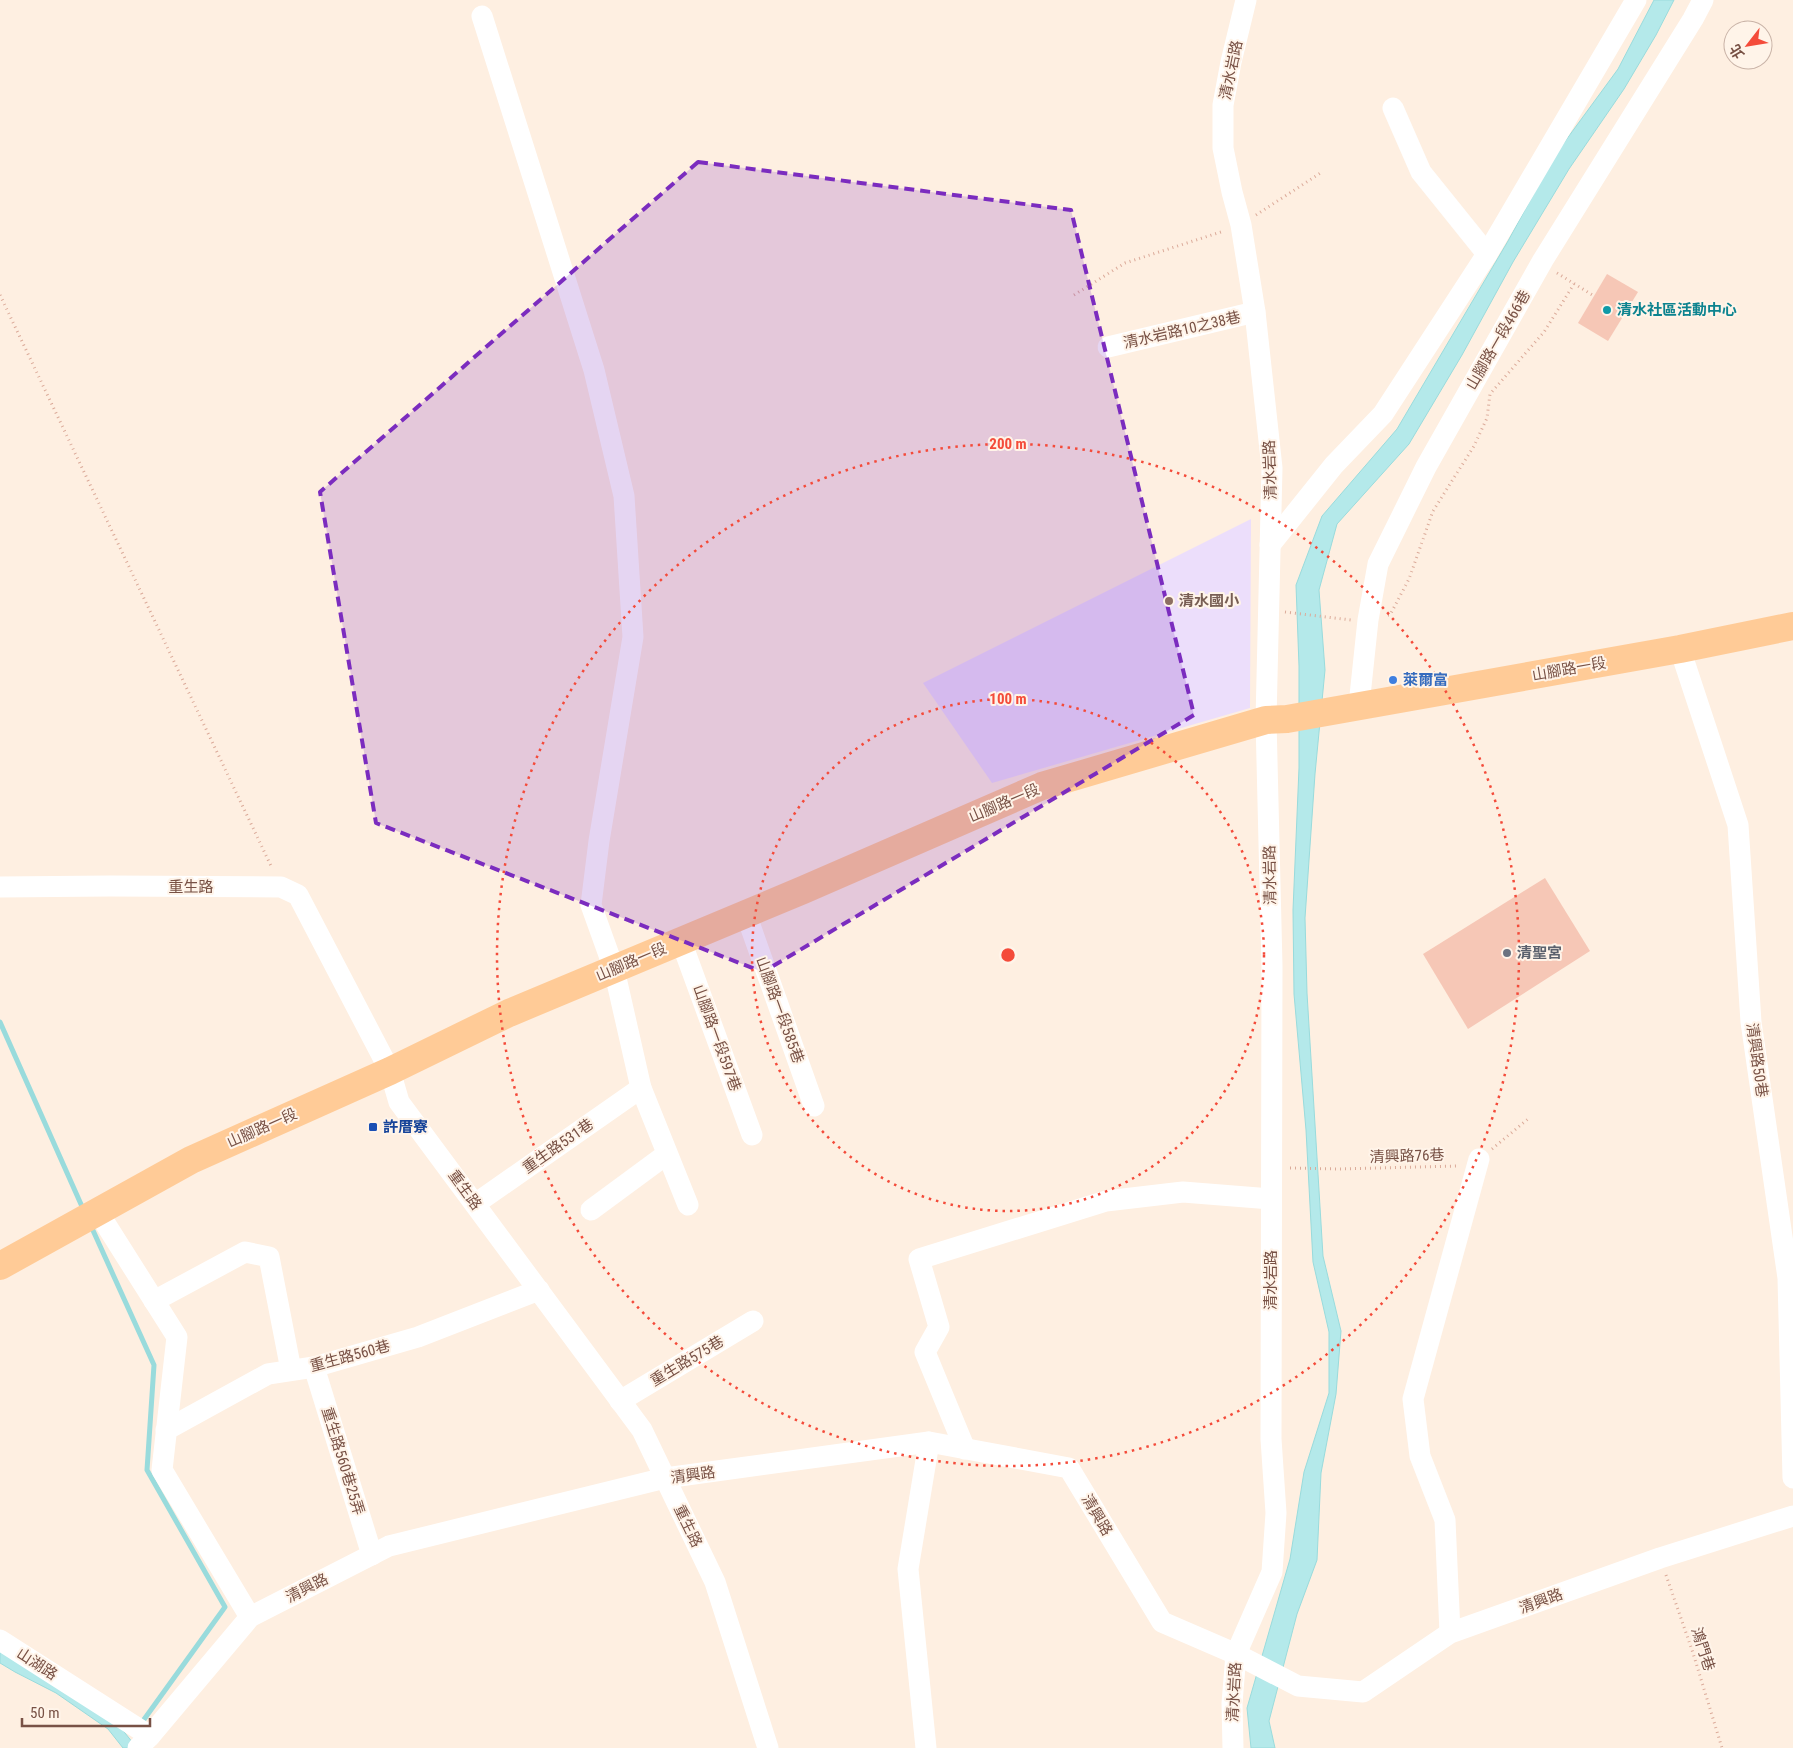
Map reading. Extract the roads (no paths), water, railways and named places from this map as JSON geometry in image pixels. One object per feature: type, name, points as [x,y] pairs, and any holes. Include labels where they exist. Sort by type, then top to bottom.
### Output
[{"type":"main road","name":"山腳路一段","points":[[0,1266],[191,1160],[390,1071],[509,1013],[746,914],[1042,786],[1277,720],[1680,649],[1793,626]]},
{"type":"street","name":"清水岩路","points":[[1233,1748],[1232,1703],[1236,1654],[1272,1572],[1276,1513],[1271,1439],[1272,966],[1277,720],[1270,545],[1272,468],[1255,312],[1241,225],[1223,148],[1223,105],[1246,0]]},
{"type":"street","points":[[1270,545],[1334,465],[1383,414],[1486,254],[1636,0]]},
{"type":"street","name":"山腳路一段466巷","points":[[1352,707],[1378,564],[1382,555],[1426,467],[1542,264],[1703,0]]},
{"type":"street","points":[[482,16],[594,370],[624,496],[633,637],[598,842],[590,904],[614,969],[641,1088],[688,1205]]},
{"type":"street","points":[[1393,108],[1421,172],[1486,254]]},
{"type":"street","name":"清水岩路10之38巷","points":[[1108,347],[1255,312]]},
{"type":"street","name":"清興路50巷","points":[[1680,649],[1738,825],[1751,1022],[1788,1278],[1793,1478]]},
{"type":"street","name":"重生路","points":[[0,887],[281,887],[298,895],[390,1071],[399,1102],[642,1430],[715,1582],[768,1748]]},
{"type":"street","name":"山腳路一段585巷","points":[[746,914],[814,1106]]},
{"type":"street","name":"山腳路一段597巷","points":[[681,941],[752,1135]]},
{"type":"street","name":"重生路531巷","points":[[475,1204],[641,1088]]},
{"type":"street","points":[[591,1210],[668,1154]]},
{"type":"street","points":[[1450,1633],[1445,1520],[1420,1456],[1413,1399],[1479,1159]]},
{"type":"street","points":[[965,1449],[925,1352],[939,1327],[919,1259],[1106,1200],[1183,1192],[1271,1199]]},
{"type":"street","points":[[98,1212],[177,1337],[162,1470],[250,1617]]},
{"type":"street","points":[[154,1301],[245,1252],[268,1257],[291,1370]]},
{"type":"street","name":"重生路560巷","points":[[166,1430],[268,1374],[314,1367],[418,1337],[539,1290]]},
{"type":"street","name":"重生路575巷","points":[[620,1401],[753,1321]]},
{"type":"street","name":"重生路560巷25弄","points":[[314,1367],[372,1555]]},
{"type":"street","points":[[926,1748],[908,1568],[929,1442]]},
{"type":"street","name":"清興路","points":[[148,1744],[250,1617],[389,1546],[665,1478],[929,1442],[1069,1468],[1162,1622],[1236,1654],[1298,1686],[1363,1692],[1450,1633],[1660,1558],[1793,1516]]},
{"type":"street","name":"山湖路","points":[[0,1640],[148,1744]]},
{"type":"water","points":[[1654,0],[1674,0],[1624,89],[1569,169],[1513,262],[1462,355],[1409,444],[1337,524],[1319,590],[1325,670],[1315,774],[1305,918],[1307,993],[1323,1256],[1341,1331],[1336,1394],[1321,1473],[1317,1560],[1297,1614],[1269,1721],[1275,1748],[1251,1748],[1247,1708],[1290,1559],[1304,1472],[1329,1393],[1329,1332],[1313,1262],[1306,1130],[1294,994],[1293,910],[1299,768],[1299,666],[1296,585],[1322,516],[1397,429],[1508,241],[1555,155],[1618,69]]},
{"type":"water","points":[[0,1650],[117,1723],[137,1748],[123,1748],[108,1729],[56,1693],[0,1663]]},
{"type":"waterway","points":[[0,1022],[84,1211]]},
{"type":"waterway","points":[[91,1226],[154,1365],[147,1470],[225,1607],[140,1725]]},
{"type":"place","name":"清水社區活動中心","points":[[1607,310]]},
{"type":"place","name":"清水國小","points":[[1169,601]]},
{"type":"place","name":"萊爾富","points":[[1393,680]]},
{"type":"place","name":"清聖宮","points":[[1507,953]]},
{"type":"place","name":"許厝寮","points":[[373,1127]]}]
